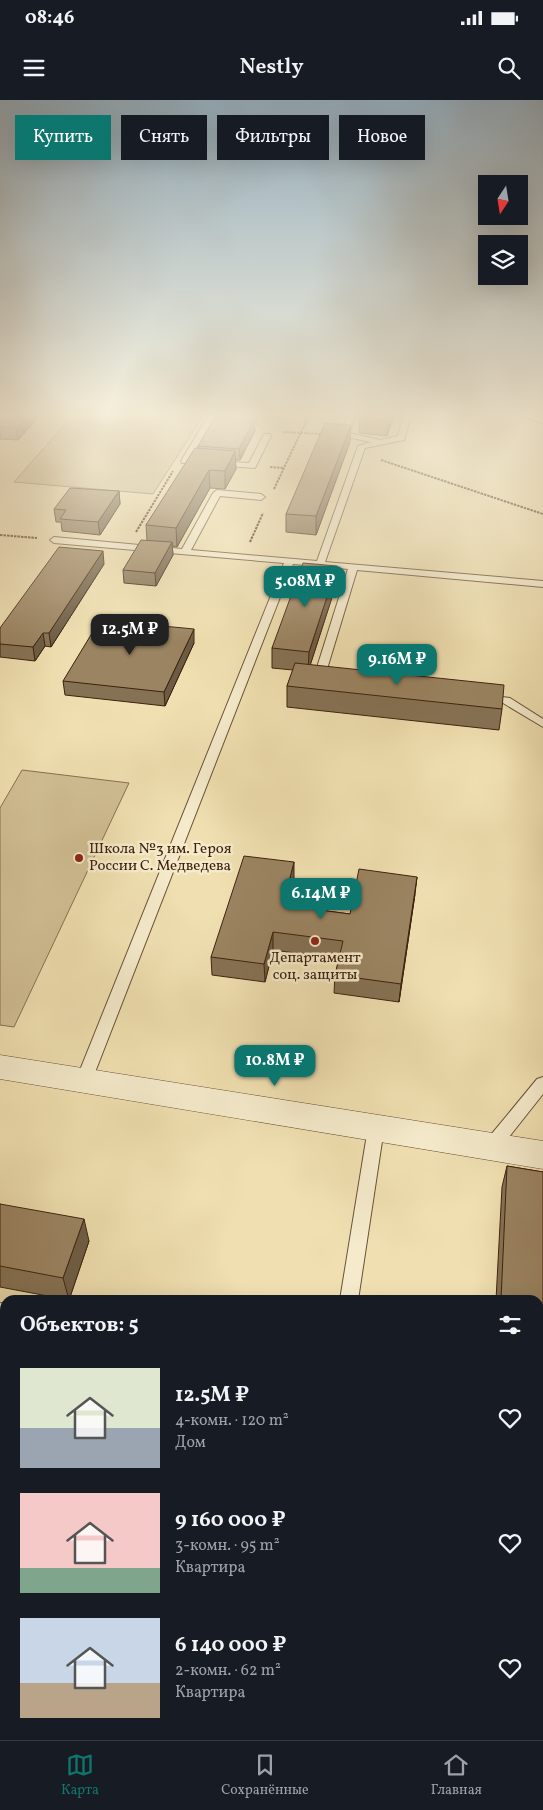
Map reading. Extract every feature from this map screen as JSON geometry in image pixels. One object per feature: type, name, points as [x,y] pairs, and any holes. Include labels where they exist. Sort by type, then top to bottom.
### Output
[{"type":"street","points":[[0,1067],[543,1155]]},
{"type":"lane","points":[[320,564],[346,490]]},
{"type":"lane","points":[[185,552],[217,493],[261,497]]},
{"type":"lane","points":[[54,540],[543,584]]},
{"type":"lane","points":[[84,1080],[290,561]]},
{"type":"lane","points":[[328,681],[318,680],[353,567]]},
{"type":"lane","points":[[476,697],[506,700],[543,724]]},
{"type":"lane","points":[[491,1147],[543,1083]]},
{"type":"lane","points":[[350,1295],[376,1128]]},
{"type":"path","points":[[271,495],[273,490]]},
{"type":"path","points":[[471,490],[543,514]]},
{"type":"path","points":[[127,547],[160,491],[170,492]]},
{"type":"path","points":[[243,557],[263,513]]},
{"type":"path","points":[[0,535],[54,540]]},
{"type":"shaded area","points":[[101,490],[156,490],[153,494]]},
{"type":"shaded area","points":[[22,770],[129,783],[14,1027],[0,1025],[0,808]]},
{"type":"building","points":[[69,490],[119,491],[98,522],[60,519],[66,510],[54,509]]},
{"type":"building","points":[[169,490],[198,490],[176,528],[146,525]]},
{"type":"building","points":[[296,490],[326,490],[316,516],[286,514]]},
{"type":"building","points":[[141,540],[172,542],[155,573],[123,570]]},
{"type":"building","points":[[59,547],[103,551],[49,633],[43,633],[33,647],[0,644],[0,628]]},
{"type":"building","points":[[303,563],[337,566],[309,652],[272,648]]},
{"type":"building","points":[[100,620],[194,629],[164,692],[63,681]]},
{"type":"building","points":[[295,663],[504,685],[502,709],[287,686]]},
{"type":"building","name":"Департамент соц. защиты","points":[[244,856],[294,862],[283,905],[350,914],[359,869],[417,877],[401,984],[335,975],[343,941],[273,932],[264,964],[211,957]]},
{"type":"building","points":[[507,1166],[543,1172],[543,1295],[501,1295]]},
{"type":"building","points":[[0,1204],[84,1219],[63,1278],[0,1266]]},
{"type":"place","name":"Школа №3 им. Героя России С. Медведева","points":[[79,858]]},
{"type":"place","name":"Департамент соц. защиты","points":[[315,941]]}]
